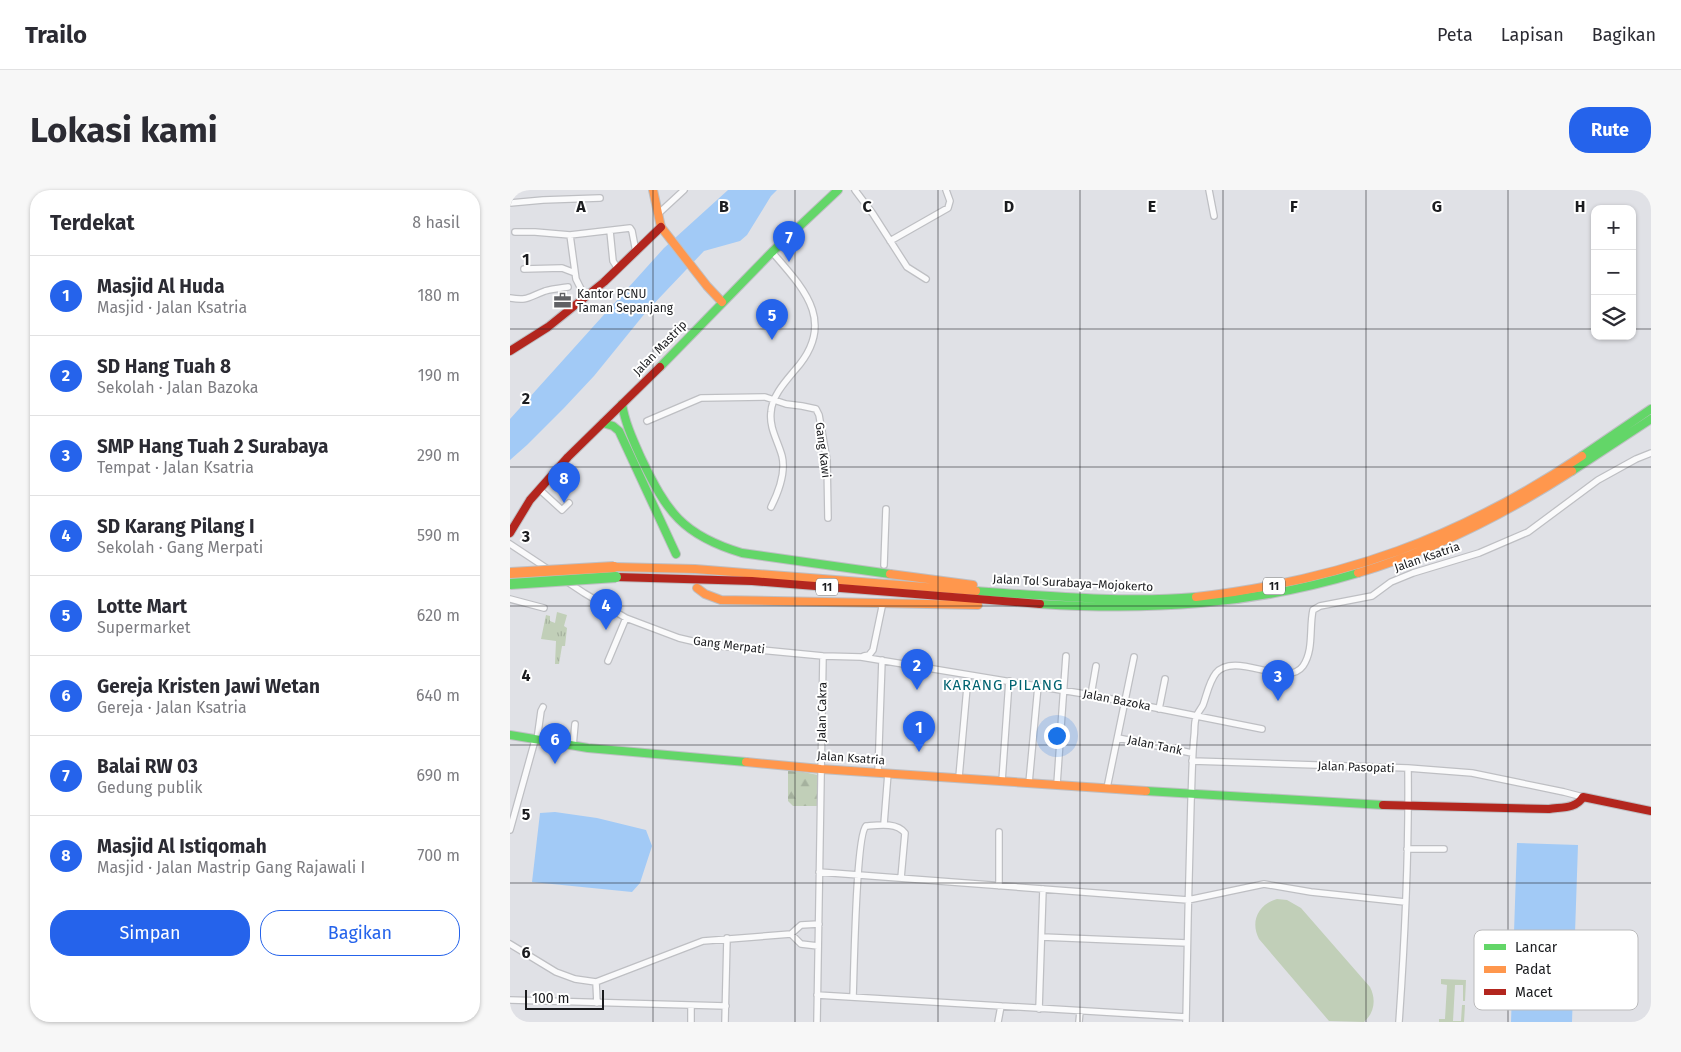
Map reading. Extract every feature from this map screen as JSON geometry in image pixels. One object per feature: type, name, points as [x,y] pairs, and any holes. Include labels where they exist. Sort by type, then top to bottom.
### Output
[{"type":"main road","points":[[652,190],[663,231],[722,302]]},
{"type":"main road","name":"Jalan Mastrip","points":[[510,533],[539,489],[568,457],[772,252],[838,190]]},
{"type":"main road","points":[[510,351],[548,327],[663,231]]},
{"type":"main road","points":[[622,404],[626,426],[658,496],[682,525],[706,541],[742,552],[960,582],[1022,594]]},
{"type":"main road","name":"Jalan Tol Surabaya–Mojokerto","points":[[1535,491],[1651,409]]},
{"type":"main road","name":"Jalan Tol Surabaya–Mojokerto","points":[[510,584],[615,572],[1124,608],[1178,606],[1246,599],[1300,589],[1367,570],[1434,546],[1535,491],[1651,419]]},
{"type":"main road","points":[[603,423],[613,426],[619,432],[676,554]]},
{"type":"main road","name":"Jalan Tol Surabaya–Mojokerto","points":[[510,573],[695,569],[1060,597],[1148,600],[1210,596],[1297,582],[1362,564],[1418,544],[1512,504]]},
{"type":"main road","points":[[698,588],[705,594],[721,600],[898,604],[1039,603]]},
{"type":"main road","name":"Jalan Ksatria","points":[[510,735],[573,746],[821,769],[1191,794],[1408,806],[1549,809],[1573,806],[1580,802],[1583,797]]},
{"type":"main road","points":[[1583,797],[1651,811]]},
{"type":"street","points":[[658,214],[684,190]]},
{"type":"street","points":[[855,190],[907,267],[926,279]]},
{"type":"street","points":[[890,241],[948,208],[950,201],[946,190]]},
{"type":"street","points":[[1209,190],[1214,216]]},
{"type":"street","points":[[510,203],[600,198]]},
{"type":"street","points":[[515,232],[570,235],[631,229],[636,252]]},
{"type":"street","points":[[610,231],[613,261],[618,270]]},
{"type":"street","points":[[570,235],[575,272],[585,297]]},
{"type":"street","points":[[771,507],[776,497],[783,471],[781,455],[770,420],[773,401],[788,378],[808,354],[815,336],[811,306],[803,289],[772,252]]},
{"type":"street","points":[[524,269],[562,268],[575,272]]},
{"type":"street","points":[[510,298],[524,300],[544,292],[568,287]]},
{"type":"street","name":"Gang Kawi","points":[[647,421],[701,398],[765,397],[786,404],[812,407],[817,411],[827,460],[828,518]]},
{"type":"street","name":"Jalan Ksatria","points":[[1191,794],[1192,753],[1196,717],[1204,703],[1212,679],[1217,672],[1223,668],[1241,666],[1283,673],[1298,671],[1303,666],[1308,652],[1313,610],[1320,606],[1372,596],[1398,579],[1479,553],[1528,532],[1598,480],[1651,453]]},
{"type":"street","points":[[539,489],[562,510],[569,503]]},
{"type":"street","points":[[884,565],[886,509]]},
{"type":"street","name":"Gang Merpati","points":[[510,544],[584,594],[626,618],[694,642],[823,656],[862,657],[882,660]]},
{"type":"street","points":[[510,599],[544,608]]},
{"type":"street","points":[[862,657],[869,655],[873,650],[882,607]]},
{"type":"street","points":[[608,661],[626,618]]},
{"type":"street","name":"Jalan Cakra","points":[[817,1022],[823,656]]},
{"type":"street","points":[[1057,784],[1066,656]]},
{"type":"street","points":[[1107,788],[1134,657]]},
{"type":"street","points":[[882,660],[884,824]]},
{"type":"street","name":"Jalan Bazoka","points":[[882,660],[968,676],[1065,690],[1262,730]]},
{"type":"street","points":[[1091,695],[1096,666]]},
{"type":"street","points":[[959,777],[968,676]]},
{"type":"street","points":[[1159,709],[1165,679]]},
{"type":"street","points":[[1002,781],[1008,681]]},
{"type":"street","points":[[1029,782],[1038,686]]},
{"type":"street","points":[[510,830],[536,740],[543,708]]},
{"type":"street","points":[[573,746],[575,724]]},
{"type":"street","name":"Jalan Tank","points":[[1118,738],[1192,753]]},
{"type":"street","name":"Jalan Pasopati","points":[[1192,762],[1408,768],[1472,773],[1583,797]]},
{"type":"street","points":[[1398,1022],[1403,962],[1408,768]]},
{"type":"street","points":[[818,995],[1080,1011],[1186,1020],[1191,794]]},
{"type":"street","points":[[853,998],[858,875],[866,826],[884,824],[902,829],[905,832],[902,878]]},
{"type":"street","points":[[998,886],[999,832]]},
{"type":"street","points":[[1407,849],[1444,849]]},
{"type":"street","points":[[819,872],[1188,900],[1264,884],[1311,892],[1405,902]]},
{"type":"street","points":[[1039,1009],[1043,889]]},
{"type":"street","points":[[510,944],[556,972],[575,979],[596,982],[695,943],[727,938],[791,934],[801,925],[818,924]]},
{"type":"street","points":[[791,934],[801,944],[818,946]]},
{"type":"street","points":[[1042,937],[1187,943]]},
{"type":"street","points":[[725,1022],[727,938]]},
{"type":"street","points":[[596,982],[597,1003]]},
{"type":"street","points":[[510,1000],[726,1006]]},
{"type":"street","points":[[691,1006],[691,1022]]},
{"type":"street","points":[[998,1022],[1001,1006]]},
{"type":"street","points":[[1079,1022],[1080,1011]]},
{"type":"green space","points":[[557,612],[567,615],[564,626],[567,628],[565,646],[562,646],[559,664],[555,664],[556,641],[541,639],[546,615],[550,616],[550,621],[555,623]]},
{"type":"green space","points":[[788,769],[818,775],[819,806],[793,806],[788,801]]},
{"type":"green space","points":[[1277,899],[1287,900],[1301,908],[1370,987],[1374,1001],[1372,1010],[1364,1022],[1329,1021],[1259,939],[1255,926],[1258,914],[1270,901]]},
{"type":"green space","points":[[1441,979],[1466,980],[1465,1001],[1463,1001],[1463,985],[1455,985],[1453,1021],[1461,1021],[1462,1005],[1465,1005],[1464,1022],[1439,1022],[1439,1019],[1445,1019],[1447,985],[1441,984]]},
{"type":"water","points":[[728,190],[777,190],[771,196],[747,235],[740,241],[704,251],[646,312],[594,376],[510,460],[510,419],[664,248]]},
{"type":"water","points":[[555,812],[597,818],[646,830],[652,846],[640,883],[632,892],[532,882],[540,813]]},
{"type":"water","points":[[1517,843],[1578,845],[1575,930],[1514,930]]},
{"type":"water","points":[[1511,1010],[1572,1010],[1572,1022],[1511,1022]]},
{"type":"traffic: fast","points":[[660,367],[772,252],[838,190]]},
{"type":"traffic: fast","points":[[622,404],[625,418],[641,458],[659,493],[679,519],[705,538],[742,553],[890,574]]},
{"type":"traffic: fast","points":[[1582,456],[1651,409]]},
{"type":"traffic: fast","points":[[1572,471],[1651,419]]},
{"type":"traffic: fast","points":[[603,423],[613,426],[619,431],[676,554]]},
{"type":"traffic: fast","points":[[1040,604],[1121,607],[1200,603],[1240,599],[1279,592],[1358,573]]},
{"type":"traffic: fast","points":[[510,584],[616,577]]},
{"type":"traffic: fast","points":[[976,591],[1114,599],[1196,597]]},
{"type":"traffic: fast","points":[[510,735],[588,748],[746,762]]},
{"type":"traffic: fast","points":[[1146,791],[1383,805]]},
{"type":"traffic: slow","points":[[653,190],[661,227],[707,286],[722,302]]},
{"type":"traffic: slow","points":[[1196,597],[1301,579],[1350,567],[1398,551],[1445,532],[1490,510],[1536,485],[1582,456]]},
{"type":"traffic: slow","points":[[1358,573],[1387,564],[1469,530],[1521,502],[1572,471]]},
{"type":"traffic: slow","points":[[614,567],[695,569],[976,591]]},
{"type":"traffic: slow","points":[[510,573],[614,567]]},
{"type":"traffic: slow","points":[[890,574],[973,585]]},
{"type":"traffic: slow","points":[[697,588],[705,594],[721,600],[978,605]]},
{"type":"traffic: slow","points":[[746,762],[821,769],[1146,791]]},
{"type":"traffic: jam","points":[[510,351],[548,327],[604,282],[661,227]]},
{"type":"traffic: jam","points":[[510,533],[530,500],[568,457],[660,367]]},
{"type":"traffic: jam","points":[[616,577],[752,581],[1040,604]]},
{"type":"traffic: jam","points":[[1383,805],[1549,809],[1572,806],[1583,797],[1651,811]]},
{"type":"place","name":"Balai RW 03","points":[[789,262]]},
{"type":"place","name":"Kantor PCNU Taman Sepanjang","points":[[563,301]]},
{"type":"place","name":"Lotte Mart","points":[[772,340]]},
{"type":"place","name":"Masjid Al Istiqomah","points":[[564,503]]},
{"type":"place","name":"SD Karang Pilang I","points":[[606,630]]},
{"type":"place","name":"SD Hang Tuah 8","points":[[917,690]]},
{"type":"place","name":"SMP Hang Tuah 2 Surabaya","points":[[1278,701]]},
{"type":"place","name":"Masjid Al Huda","points":[[919,752]]},
{"type":"place","name":"Gereja Kristen Jawi Wetan","points":[[555,764]]},
{"type":"district","name":"KARANG PILANG","points":[[1003,685]]}]
